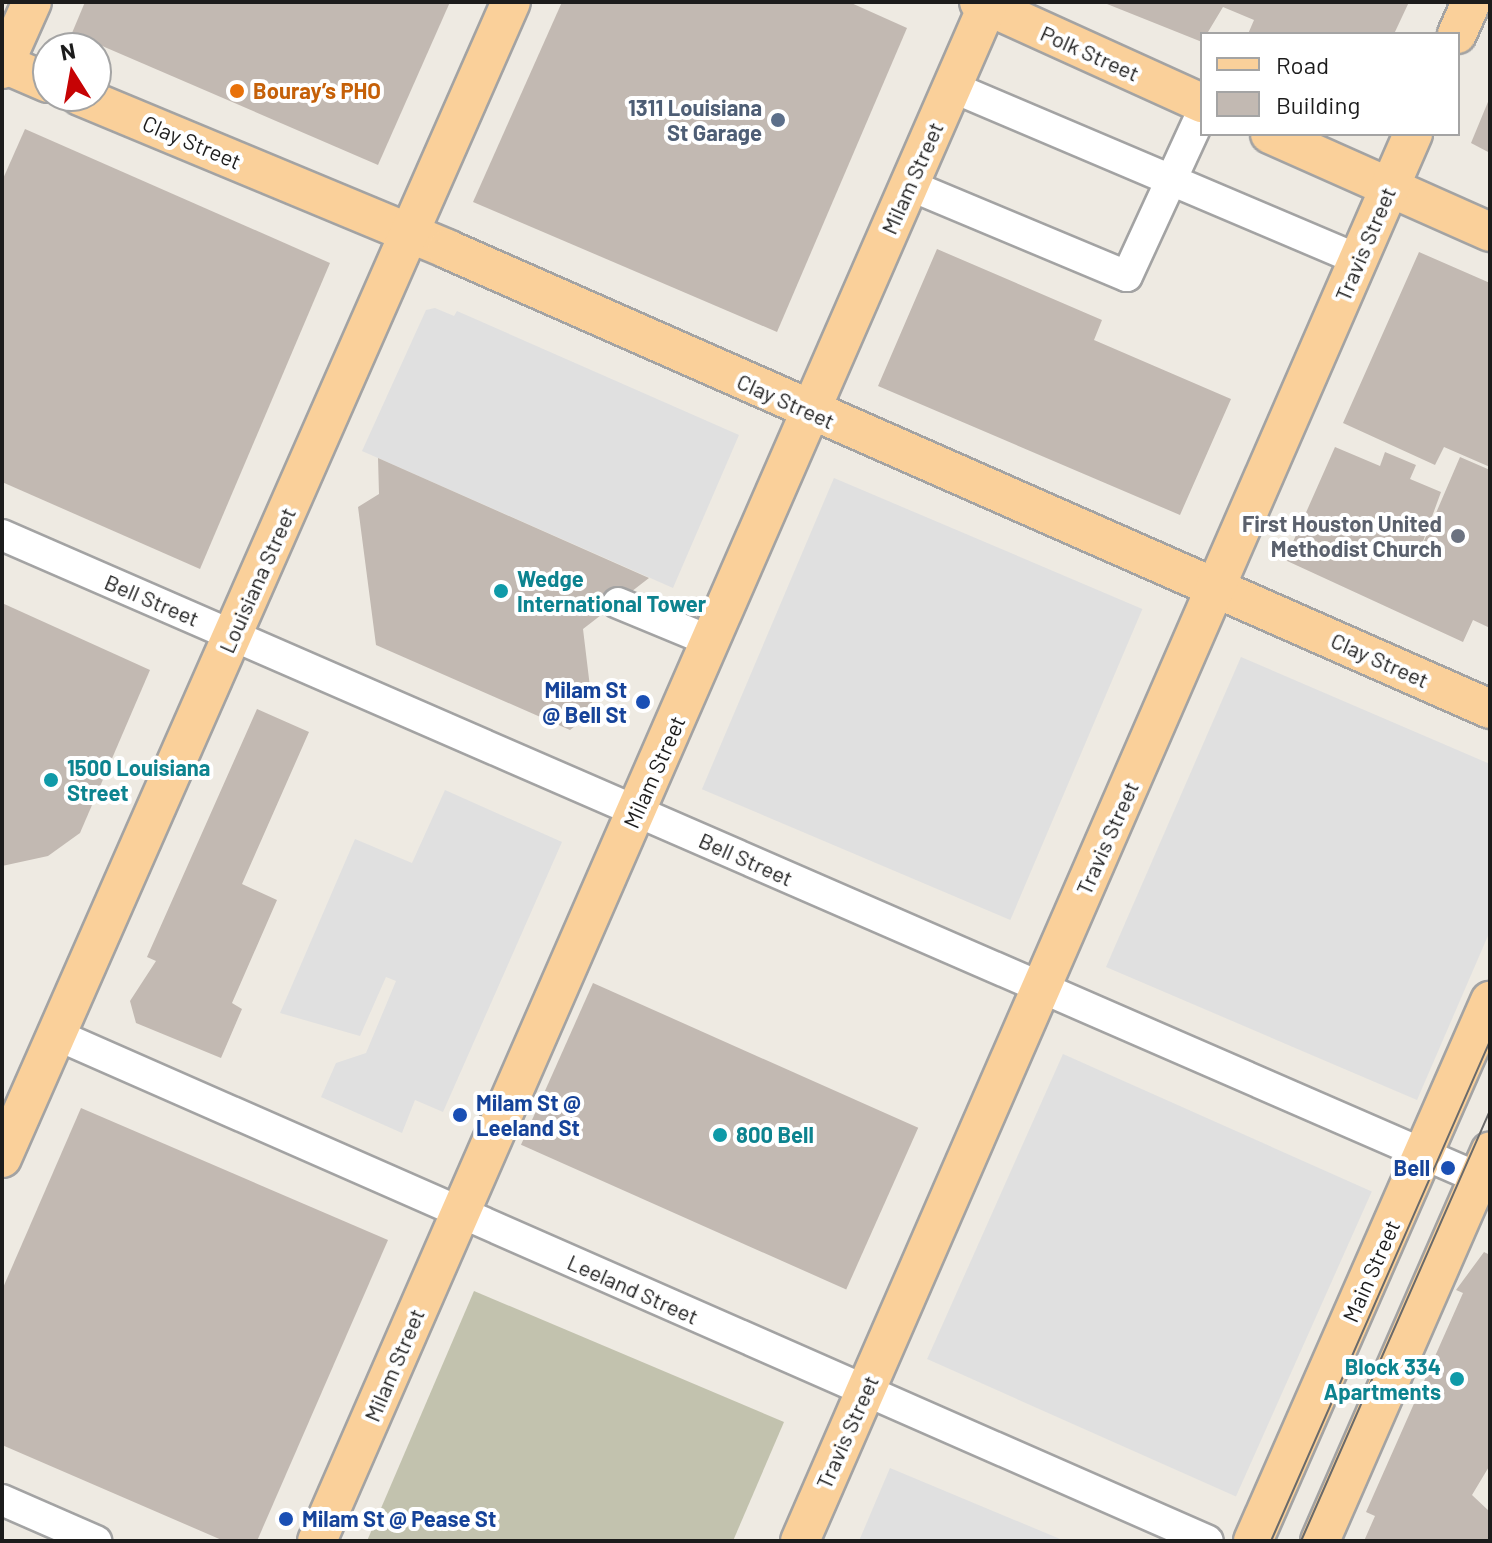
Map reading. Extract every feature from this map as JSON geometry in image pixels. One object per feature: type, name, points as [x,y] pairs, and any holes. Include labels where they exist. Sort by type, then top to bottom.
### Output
[{"type":"main road","points":[[32,2],[3,66],[32,77]]},
{"type":"main road","name":"Louisiana Street","points":[[2,1158],[511,2]]},
{"type":"main road","points":[[1458,32],[1471,2]]},
{"type":"main road","name":"Milam Street","points":[[317,1541],[952,87],[985,3]]},
{"type":"main road","name":"Polk Street","points":[[985,3],[1200,102]]},
{"type":"main road","name":"Clay Street","points":[[112,109],[409,233],[1490,709]]},
{"type":"main road","points":[[1274,136],[1490,232]]},
{"type":"main road","name":"Travis Street","points":[[800,1541],[1412,136]]},
{"type":"main road","name":"Main Street","points":[[1253,1541],[1490,1001]]},
{"type":"main road","points":[[1320,1541],[1486,1170]]},
{"type":"street","points":[[952,87],[1359,260]]},
{"type":"street","points":[[909,185],[1127,276],[1200,118]]},
{"type":"street","name":"Bell Street","points":[[2,535],[1423,1154],[1486,1170]]},
{"type":"street","points":[[618,603],[710,641]]},
{"type":"street","name":"Leeland Street","points":[[57,1035],[1208,1541]]},
{"type":"street","points":[[2,1500],[96,1541]]},
{"type":"shaded area","points":[[435,308],[454,316],[457,311],[739,435],[673,588],[362,451],[426,310]]},
{"type":"shaded area","points":[[834,478],[1142,609],[1010,920],[702,789]]},
{"type":"shaded area","points":[[1241,657],[1490,764],[1490,931],[1417,1100],[1106,967]]},
{"type":"shaded area","points":[[445,790],[562,842],[443,1112],[415,1100],[402,1133],[321,1097],[336,1063],[366,1053],[396,981],[386,977],[360,1036],[280,1013],[355,839],[412,863]]},
{"type":"shaded area","points":[[1063,1054],[1372,1191],[1236,1497],[927,1359]]},
{"type":"shaded area","points":[[474,1291],[784,1422],[733,1541],[367,1541]]},
{"type":"shaded area","points":[[890,1468],[1065,1541],[859,1541]]},
{"type":"building","points":[[85,2],[450,2],[378,165],[112,50],[112,32],[72,32]]},
{"type":"building","points":[[562,2],[849,2],[907,28],[777,332],[473,202]]},
{"type":"building","points":[[1102,2],[1409,2],[1395,32],[1249,32],[1254,20],[1223,7],[1208,32],[1200,32],[1200,41]]},
{"type":"building","points":[[1490,97],[1490,153],[1471,143]]},
{"type":"building","points":[[25,129],[330,263],[200,569],[2,482],[2,181]]},
{"type":"building","points":[[937,249],[1102,320],[1094,340],[1231,399],[1180,515],[878,386]]},
{"type":"building","points":[[1419,252],[1490,283],[1490,467],[1444,447],[1435,465],[1343,423]]},
{"type":"building","points":[[1335,447],[1380,466],[1385,452],[1416,465],[1410,479],[1441,492],[1418,555],[1460,457],[1490,470],[1490,628],[1473,620],[1463,642],[1285,560]]},
{"type":"building","name":"Wedge International Tower","points":[[378,458],[649,578],[583,629],[593,712],[570,730],[376,645],[358,507],[379,494]]},
{"type":"building","points":[[2,603],[150,670],[80,833],[48,856],[2,866]]},
{"type":"building","points":[[257,709],[309,732],[242,884],[277,900],[232,1003],[242,1009],[221,1058],[136,1023],[130,1001],[156,961],[147,957]]},
{"type":"building","name":"800 Bell","points":[[593,983],[918,1128],[846,1289],[521,1145]]},
{"type":"building","points":[[81,1108],[388,1240],[257,1541],[224,1541],[2,1445],[2,1290]]},
{"type":"building","name":"Block 334 Apartments","points":[[1484,1252],[1490,1255],[1490,1465],[1472,1495],[1490,1512],[1490,1541],[1364,1541],[1375,1516],[1366,1512],[1463,1293],[1456,1290]]},
{"type":"tram line","points":[[1271,1541],[1490,1041]]},
{"type":"tram line","points":[[1301,1541],[1490,1111]]},
{"type":"place","name":"Bouray’s PHO","points":[[237,91]]},
{"type":"place","name":"1311 Louisiana St Garage","points":[[778,120]]},
{"type":"place","name":"First Houston United Methodist Church","points":[[1458,536]]},
{"type":"place","name":"Wedge International Tower","points":[[501,591]]},
{"type":"place","name":"Milam St @ Bell St","points":[[643,702]]},
{"type":"place","name":"1500 Louisiana Street","points":[[51,780]]},
{"type":"place","name":"Milam St @ Leeland St","points":[[460,1115]]},
{"type":"place","name":"800 Bell","points":[[720,1135]]},
{"type":"place","name":"Bell","points":[[1448,1168]]},
{"type":"place","name":"Block 334 Apartments","points":[[1457,1379]]},
{"type":"place","name":"Milam St @ Pease St","points":[[286,1519]]}]
